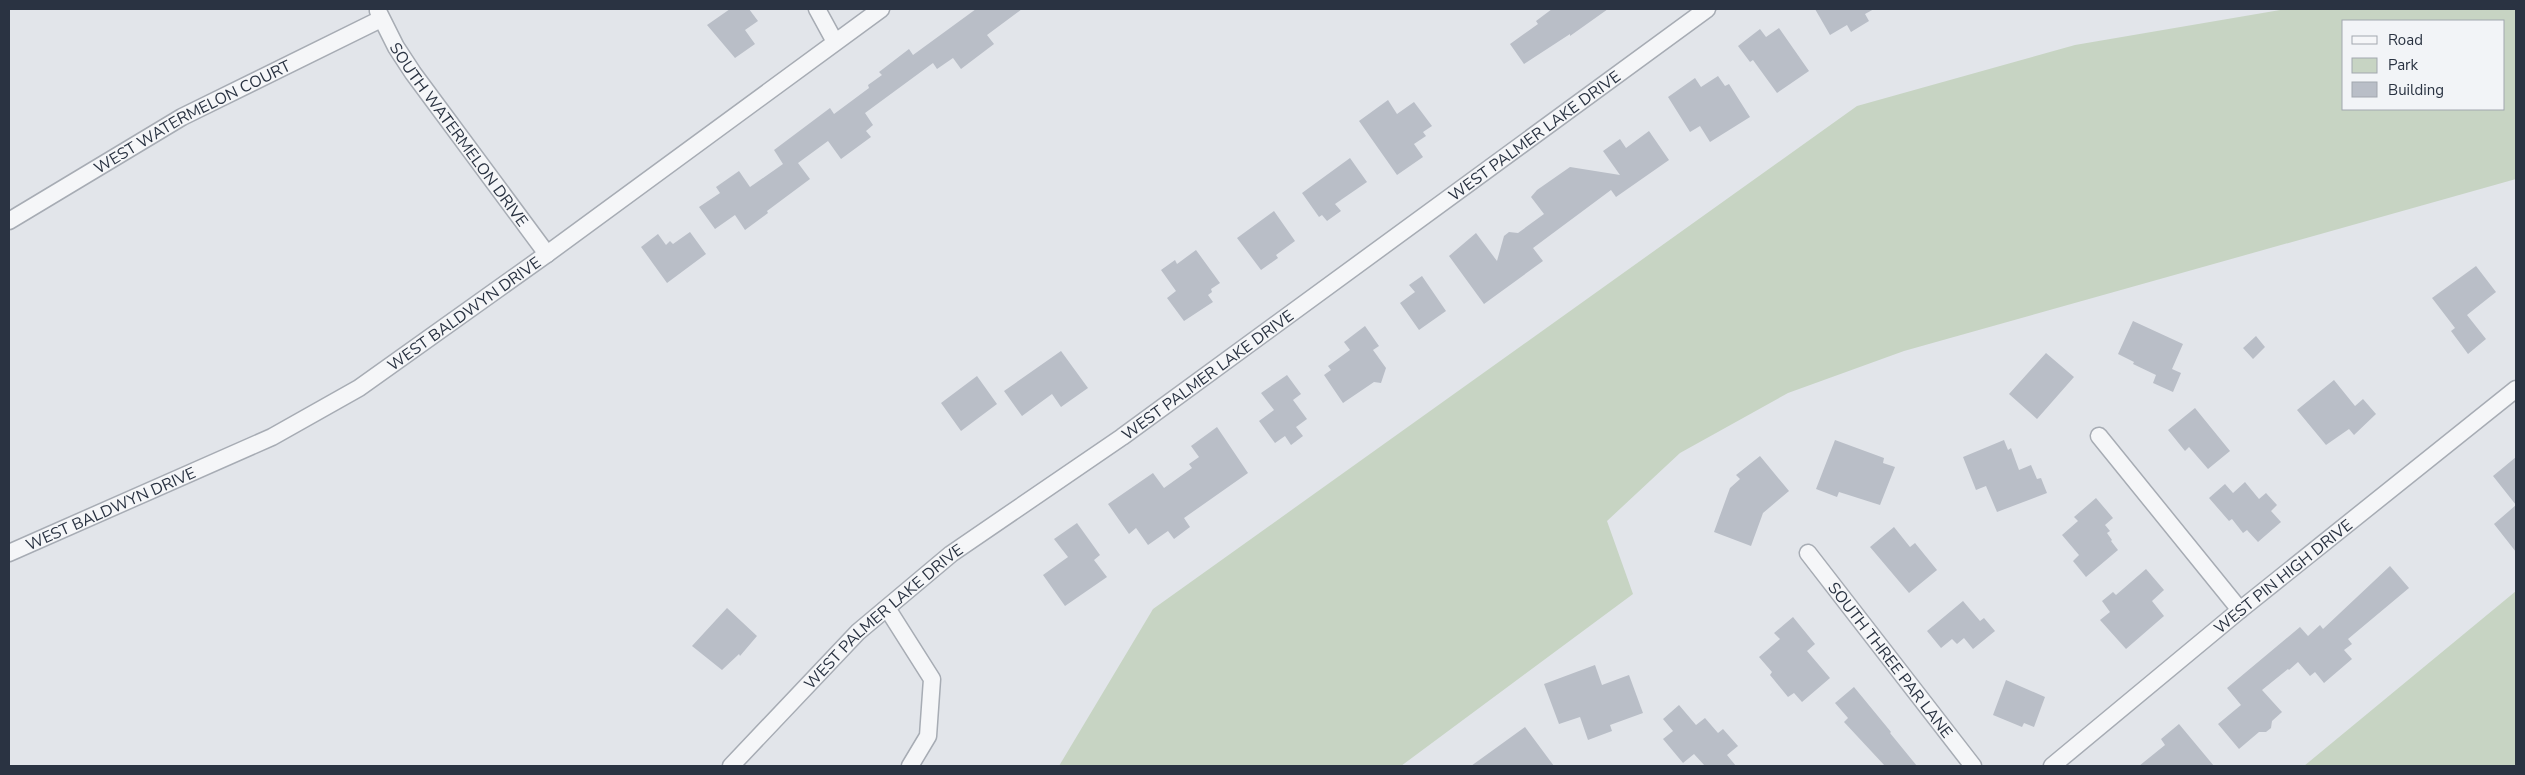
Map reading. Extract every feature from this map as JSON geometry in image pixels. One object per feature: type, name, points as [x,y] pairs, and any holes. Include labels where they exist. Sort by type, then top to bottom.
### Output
[{"type":"street","points":[[817,9],[835,42]]},
{"type":"street","name":"WEST BALDWYN DRIVE","points":[[9,553],[223,459],[304,420],[397,363],[881,9]]},
{"type":"street","name":"WEST PALMER LAKE DRIVE","points":[[731,766],[858,632],[951,554],[1122,437],[1707,9]]},
{"type":"street","name":"WEST WATERMELON COURT","points":[[9,221],[182,117],[379,14]]},
{"type":"street","name":"SOUTH WATERMELON DRIVE","points":[[379,14],[413,74],[547,254]]},
{"type":"street","name":"WEST PIN HIGH DRIVE","points":[[2052,766],[2240,610],[2516,389]]},
{"type":"street","points":[[2099,436],[2240,610]]},
{"type":"street","name":"SOUTH THREE PAR LANE","points":[[1808,553],[1973,766]]},
{"type":"street","points":[[887,608],[932,679],[928,736],[910,766]]},
{"type":"green space","points":[[2286,9],[2516,9],[2516,179],[1904,351],[1788,393],[1680,453],[1607,521],[1633,594],[1401,766],[1059,766],[1153,609],[1857,106],[2075,45]]},
{"type":"green space","points":[[2516,591],[2516,766],[2304,766]]},
{"type":"building","points":[[730,9],[749,9],[758,21],[745,30],[755,44],[735,58],[707,25]]},
{"type":"building","points":[[976,9],[1022,9],[987,35],[994,44],[961,69],[953,58],[937,69],[933,63],[865,113],[873,125],[866,131],[871,137],[841,159],[828,141],[798,163],[810,179],[745,230],[735,215],[715,229],[699,207],[720,193],[716,187],[739,171],[750,187],[783,164],[774,150],[830,108],[834,114],[869,88],[868,85],[882,75],[879,72],[909,49],[913,55]]},
{"type":"building","points":[[1552,9],[1608,9],[1570,36],[1570,34],[1524,64],[1510,44],[1538,24],[1536,21]]},
{"type":"building","points":[[1815,9],[1874,9],[1865,14],[1869,21],[1851,32],[1847,25],[1830,35]]},
{"type":"building","points":[[1779,28],[1809,71],[1777,93],[1753,60],[1750,62],[1738,46],[1760,29],[1766,37]]},
{"type":"building","points":[[1718,76],[1725,86],[1729,84],[1750,117],[1710,142],[1700,126],[1690,132],[1668,97],[1695,78],[1701,87]]},
{"type":"building","points":[[1388,100],[1397,114],[1414,102],[1432,126],[1423,132],[1426,136],[1414,144],[1423,157],[1397,175],[1359,121]]},
{"type":"building","points":[[1649,131],[1669,160],[1616,197],[1611,190],[1533,248],[1543,261],[1484,304],[1449,256],[1476,233],[1497,261],[1504,236],[1509,232],[1518,233],[1544,214],[1531,197],[1537,190],[1570,167],[1620,175],[1603,151],[1620,139],[1626,148]]},
{"type":"building","points":[[1350,158],[1367,182],[1335,204],[1341,211],[1327,221],[1322,215],[1319,217],[1302,193]]},
{"type":"building","points":[[1274,211],[1295,241],[1276,255],[1278,258],[1261,270],[1237,238]]},
{"type":"building","points":[[690,232],[706,254],[667,283],[641,247],[658,234],[666,245],[670,241],[673,244]]},
{"type":"building","points":[[1196,250],[1220,283],[1211,289],[1212,292],[1208,295],[1213,302],[1184,321],[1167,298],[1176,291],[1161,270],[1175,260],[1177,264]]},
{"type":"building","points":[[2476,266],[2496,292],[2467,315],[2486,339],[2468,354],[2451,331],[2455,328],[2432,298]]},
{"type":"building","points":[[1422,276],[1446,311],[1419,330],[1400,303],[1415,292],[1409,285]]},
{"type":"building","points":[[2133,321],[2183,344],[2172,369],[2181,373],[2173,392],[2153,383],[2156,375],[2118,354]]},
{"type":"building","points":[[1365,326],[1379,346],[1373,350],[1386,368],[1381,383],[1374,382],[1343,403],[1324,375],[1331,370],[1328,366],[1350,350],[1344,342]]},
{"type":"building","points":[[2256,336],[2265,347],[2253,359],[2243,348]]},
{"type":"building","points":[[1061,351],[1088,388],[1061,407],[1052,394],[1022,416],[1004,391]]},
{"type":"building","points":[[2046,353],[2074,377],[2037,419],[2009,394]]},
{"type":"building","points":[[1287,375],[1301,394],[1293,400],[1307,419],[1296,427],[1303,436],[1291,445],[1285,436],[1275,443],[1259,421],[1274,410],[1261,393]]},
{"type":"building","points":[[977,376],[997,404],[961,431],[941,403]]},
{"type":"building","points":[[2334,380],[2355,406],[2363,399],[2376,414],[2354,435],[2349,429],[2326,445],[2297,410]]},
{"type":"building","points":[[2195,408],[2230,451],[2208,469],[2189,447],[2185,451],[2168,430]]},
{"type":"building","points":[[1217,427],[1248,473],[1184,518],[1190,527],[1174,539],[1168,531],[1148,545],[1136,528],[1129,534],[1108,504],[1153,473],[1164,488],[1192,468],[1189,464],[1199,457],[1191,446]]},
{"type":"building","points":[[1835,440],[1884,458],[1883,463],[1895,467],[1880,505],[1839,492],[1837,497],[1816,489]]},
{"type":"building","points":[[2004,440],[2008,450],[2011,448],[2019,470],[2031,465],[2037,479],[2041,478],[2047,493],[1997,512],[1986,486],[1976,490],[1963,457]]},
{"type":"building","points":[[1760,456],[1789,491],[1763,513],[1751,546],[1714,532],[1730,488],[1740,479],[1736,475]]},
{"type":"building","points":[[2516,457],[2516,505],[2493,476]]},
{"type":"building","points":[[2245,482],[2259,499],[2266,493],[2277,505],[2271,511],[2281,522],[2258,542],[2247,530],[2243,533],[2232,519],[2229,521],[2209,498],[2225,484],[2233,493]]},
{"type":"building","points":[[2096,498],[2113,518],[2105,525],[2110,531],[2107,533],[2111,541],[2118,550],[2086,577],[2073,561],[2079,555],[2062,535],[2078,521],[2074,517]]},
{"type":"building","points":[[2516,505],[2516,552],[2494,524]]},
{"type":"building","points":[[1077,523],[1100,555],[1094,560],[1107,577],[1065,606],[1043,575],[1068,557],[1054,539]]},
{"type":"building","points":[[1894,527],[1910,547],[1915,543],[1937,570],[1909,593],[1870,547]]},
{"type":"building","points":[[2390,566],[2409,588],[2348,639],[2352,644],[2344,650],[2352,659],[2324,683],[2315,672],[2310,676],[2298,662],[2288,669],[2262,690],[2282,712],[2272,721],[2271,728],[2266,732],[2259,732],[2239,749],[2218,724],[2241,705],[2227,688],[2300,627],[2308,636],[2320,625],[2323,629]]},
{"type":"building","points":[[2146,569],[2164,590],[2152,601],[2164,616],[2126,649],[2100,620],[2110,612],[2102,601],[2113,592],[2116,595]]},
{"type":"building","points":[[1963,601],[1980,621],[1984,618],[1995,631],[1973,649],[1964,638],[1957,644],[1952,639],[1941,648],[1927,631]]},
{"type":"building","points":[[727,608],[757,636],[740,656],[739,654],[722,670],[692,646]]},
{"type":"building","points":[[1793,617],[1815,644],[1807,651],[1830,678],[1802,702],[1794,693],[1788,697],[1770,675],[1772,672],[1759,657],[1780,639],[1774,633]]},
{"type":"building","points":[[1595,665],[1602,685],[1629,675],[1643,713],[1610,725],[1612,731],[1588,740],[1580,717],[1559,724],[1544,684]]},
{"type":"building","points":[[2006,680],[2045,697],[2034,727],[2024,723],[2022,727],[1993,715]]},
{"type":"building","points":[[1854,687],[1917,766],[1885,766],[1844,722],[1848,718],[1835,703]]},
{"type":"building","points":[[1679,705],[1696,725],[1705,718],[1718,733],[1723,729],[1738,746],[1727,755],[1736,766],[1705,766],[1694,754],[1683,763],[1663,739],[1673,731],[1663,719]]},
{"type":"building","points":[[2179,724],[2214,766],[2139,766],[2165,745],[2161,739]]},
{"type":"building","points":[[1525,727],[1554,766],[1471,766]]}]
